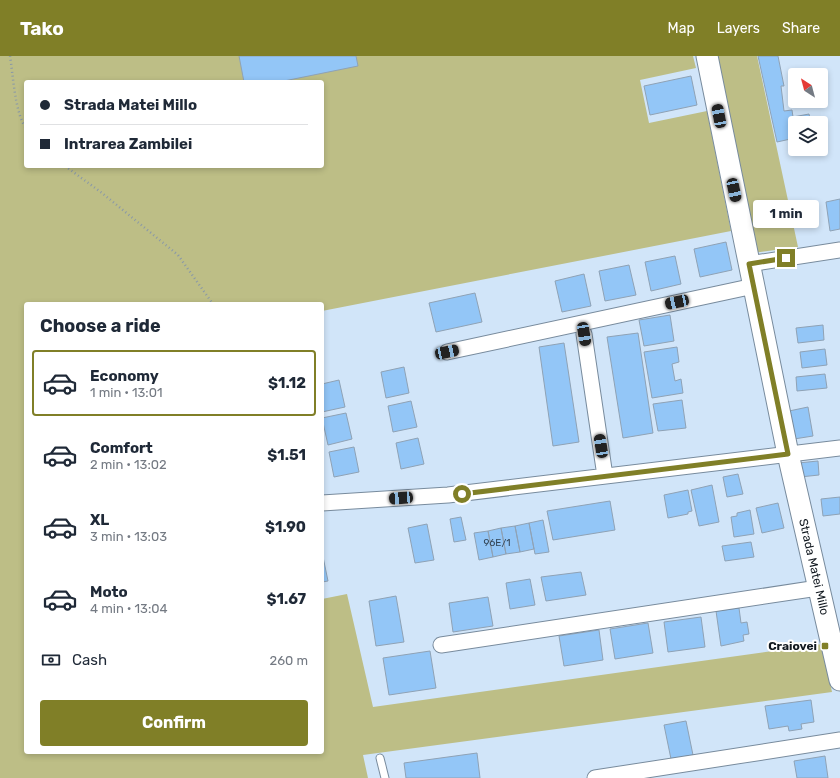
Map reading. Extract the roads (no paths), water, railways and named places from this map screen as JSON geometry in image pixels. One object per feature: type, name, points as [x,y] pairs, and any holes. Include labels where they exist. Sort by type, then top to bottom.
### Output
[{"type":"street","name":"Strada Matei Millo","points":[[706,56],[788,454],[827,600],[840,680]]},
{"type":"street","points":[[749,264],[840,250]]},
{"type":"street","points":[[447,352],[754,286]]},
{"type":"street","points":[[584,334],[605,476]]},
{"type":"street","points":[[324,503],[448,495],[840,448]]},
{"type":"street","points":[[441,645],[827,600]]},
{"type":"street","points":[[595,778],[840,740]]},
{"type":"lane","points":[[380,758],[385,778]]},
{"type":"place","name":"Craiovei","points":[[825,646]]}]
